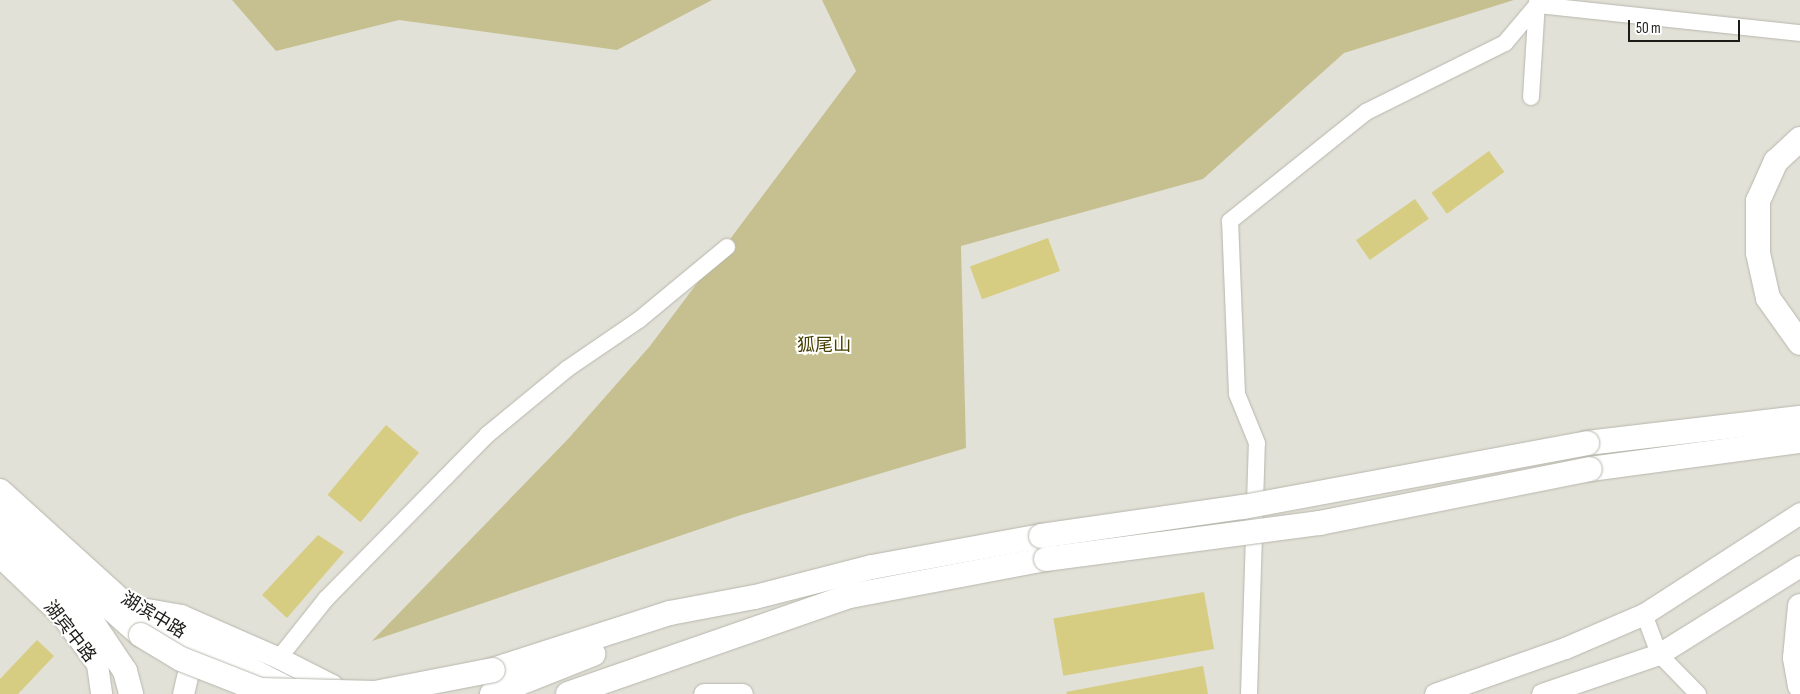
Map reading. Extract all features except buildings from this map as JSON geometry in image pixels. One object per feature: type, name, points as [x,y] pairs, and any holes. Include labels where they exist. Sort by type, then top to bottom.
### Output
[{"type":"highway","points":[[1800,139],[1776,162],[1758,201],[1758,253],[1768,298],[1800,343]]},
{"type":"highway","points":[[0,510],[141,635],[181,660],[260,690],[374,693],[493,670],[670,613],[755,597],[872,567],[1041,536],[1243,507],[1588,443],[1800,418]]},
{"type":"highway","points":[[568,694],[850,596],[1046,560],[1320,523],[1590,470],[1800,441]]},
{"type":"highway","points":[[0,534],[86,613],[105,636],[125,672],[131,694]]},
{"type":"highway","points":[[492,694],[755,597]]},
{"type":"highway","points":[[1800,606],[1795,658],[1800,686]]},
{"type":"main road","name":"湖滨中路","points":[[0,490],[129,606],[303,694]]},
{"type":"main road","points":[[1436,694],[1565,648],[1644,614],[1800,513]]},
{"type":"main road","name":"湖宾中路","points":[[0,557],[62,616],[97,664],[101,694]]},
{"type":"main road","points":[[1542,694],[1658,654],[1800,566]]},
{"type":"main road","points":[[129,606],[181,615],[279,658],[332,685],[339,694]]},
{"type":"main road","points":[[183,694],[190,664],[184,634]]},
{"type":"main road","points":[[97,664],[111,694]]},
{"type":"main road","points":[[704,694],[742,694]]},
{"type":"street","points":[[1537,3],[1800,33]]},
{"type":"street","points":[[1531,97],[1537,3]]},
{"type":"street","points":[[1249,694],[1257,443],[1237,394],[1230,221],[1366,112],[1505,43],[1537,3]]},
{"type":"street","points":[[279,658],[326,599],[487,435],[567,370],[640,320],[727,247]]},
{"type":"street","points":[[1644,614],[1658,654],[1698,694]]},
{"type":"green space","points":[[232,0],[712,0],[617,50],[399,20],[276,51]]},
{"type":"green space","name":"狐尾山","points":[[822,0],[1514,0],[1344,53],[1203,179],[961,246],[966,448],[741,515],[372,641],[568,439],[650,346],[856,71]]}]
